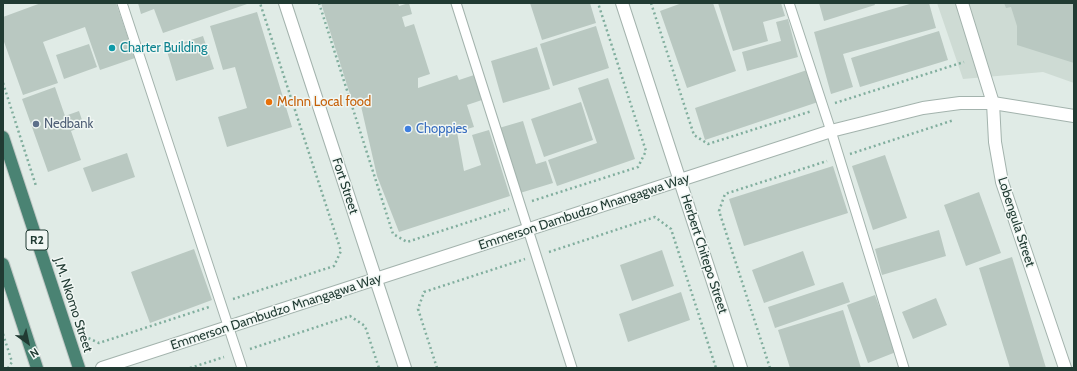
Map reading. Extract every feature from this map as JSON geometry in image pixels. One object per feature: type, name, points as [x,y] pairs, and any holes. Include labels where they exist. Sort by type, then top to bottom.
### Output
[{"type":"highway","name":"J.M. Nkomo Street","points":[[3,137],[79,368]]},
{"type":"highway","points":[[3,264],[37,368]]},
{"type":"street","name":"Fort Street","points":[[285,3],[405,368]]},
{"type":"street","name":"Herbert Chitepo Street","points":[[622,3],[741,368]]},
{"type":"street","name":"Lobengula Street","points":[[962,3],[993,103],[995,142],[1002,182],[1065,368]]},
{"type":"street","name":"Emmerson Dambudzo Mnangagwa Way","points":[[102,368],[831,132],[923,108],[960,103],[993,103],[1074,116]]},
{"type":"lane","points":[[122,3],[242,368]]},
{"type":"lane","points":[[456,3],[572,368]]},
{"type":"lane","points":[[789,3],[839,157],[904,368]]},
{"type":"path","points":[[319,3],[394,234],[407,242],[638,167],[646,151],[598,3]]},
{"type":"path","points":[[651,3],[694,134],[708,144],[964,62]]},
{"type":"path","points":[[770,368],[719,211],[725,194],[956,119]]},
{"type":"path","points":[[437,368],[418,309],[424,292],[655,217],[671,228],[716,368]]},
{"type":"path","points":[[190,368],[350,316],[365,326],[379,368]]},
{"type":"path","points":[[3,334],[12,362],[8,368]]},
{"type":"shaded area","points":[[937,3],[1074,3],[1074,83],[1043,72],[963,79]]},
{"type":"building","name":"Charter Building","points":[[41,3],[116,3],[135,58],[100,70],[85,27],[43,42],[58,83],[23,95],[3,39],[3,17]]},
{"type":"building","points":[[138,3],[250,3],[163,33],[154,9],[141,14]]},
{"type":"building","points":[[321,3],[398,3],[399,6],[409,3],[412,14],[402,17],[405,27],[414,24],[430,74],[418,78],[418,88],[457,75],[459,80],[474,75],[482,100],[467,105],[474,127],[457,132],[464,171],[481,165],[472,135],[489,130],[510,196],[399,232],[377,176],[361,106],[354,107]]},
{"type":"building","points":[[530,3],[590,3],[596,23],[542,40]]},
{"type":"building","points":[[682,3],[713,3],[736,71],[687,88],[660,11]]},
{"type":"building","points":[[718,3],[781,3],[785,16],[763,22],[768,41],[733,51]]},
{"type":"building","points":[[819,3],[874,3],[875,5],[824,21]]},
{"type":"building","points":[[913,3],[929,3],[936,28],[843,54],[853,87],[831,94],[814,32]]},
{"type":"building","points":[[1004,3],[1074,3],[1074,63],[1017,45],[1017,26],[1011,7],[1006,8]]},
{"type":"building","points":[[257,12],[292,127],[227,147],[218,117],[247,108],[235,67],[223,70],[210,26]]},
{"type":"building","points":[[788,19],[798,57],[747,71],[742,52],[781,41],[776,22]]},
{"type":"building","points":[[596,26],[609,68],[553,86],[540,44]]},
{"type":"building","points":[[939,31],[948,60],[860,87],[851,58]]},
{"type":"building","points":[[203,36],[214,69],[176,81],[166,48]]},
{"type":"building","points":[[89,44],[97,67],[64,79],[56,55]]},
{"type":"building","points":[[537,47],[550,89],[503,103],[491,61]]},
{"type":"building","points":[[807,70],[818,102],[705,140],[695,108]]},
{"type":"building","points":[[608,78],[635,159],[557,186],[548,160],[597,143],[578,88]]},
{"type":"building","points":[[55,87],[65,116],[79,111],[84,126],[71,131],[81,160],[48,172],[22,99]]},
{"type":"building","points":[[581,102],[593,140],[544,157],[531,119]]},
{"type":"building","points":[[523,121],[536,164],[546,161],[553,183],[520,193],[499,128]]},
{"type":"building","points":[[127,153],[135,177],[92,192],[83,168]]},
{"type":"building","points":[[885,155],[907,218],[873,230],[852,166]]},
{"type":"building","points":[[833,166],[848,213],[744,246],[729,199]]},
{"type":"building","points":[[979,192],[1001,253],[966,266],[944,205]]},
{"type":"building","points":[[939,230],[946,256],[882,275],[875,249]]},
{"type":"building","points":[[194,249],[212,300],[150,323],[131,272]]},
{"type":"building","points":[[662,250],[674,286],[632,301],[620,265]]},
{"type":"building","points":[[803,251],[815,285],[764,303],[752,270]]},
{"type":"building","points":[[1012,257],[1046,368],[1010,368],[979,268]]},
{"type":"building","points":[[843,282],[850,302],[775,328],[768,307]]},
{"type":"building","points":[[681,292],[690,320],[628,342],[619,314]]},
{"type":"building","points":[[875,295],[896,352],[868,363],[847,305]]},
{"type":"building","points":[[936,298],[947,325],[913,339],[902,312]]},
{"type":"building","points":[[843,310],[861,368],[790,368],[778,330]]},
{"type":"place","name":"Charter Building","points":[[112,48]]},
{"type":"place","name":"McInn Local food","points":[[269,102]]},
{"type":"place","name":"Nedbank","points":[[36,124]]},
{"type":"place","name":"Choppies","points":[[408,129]]}]
